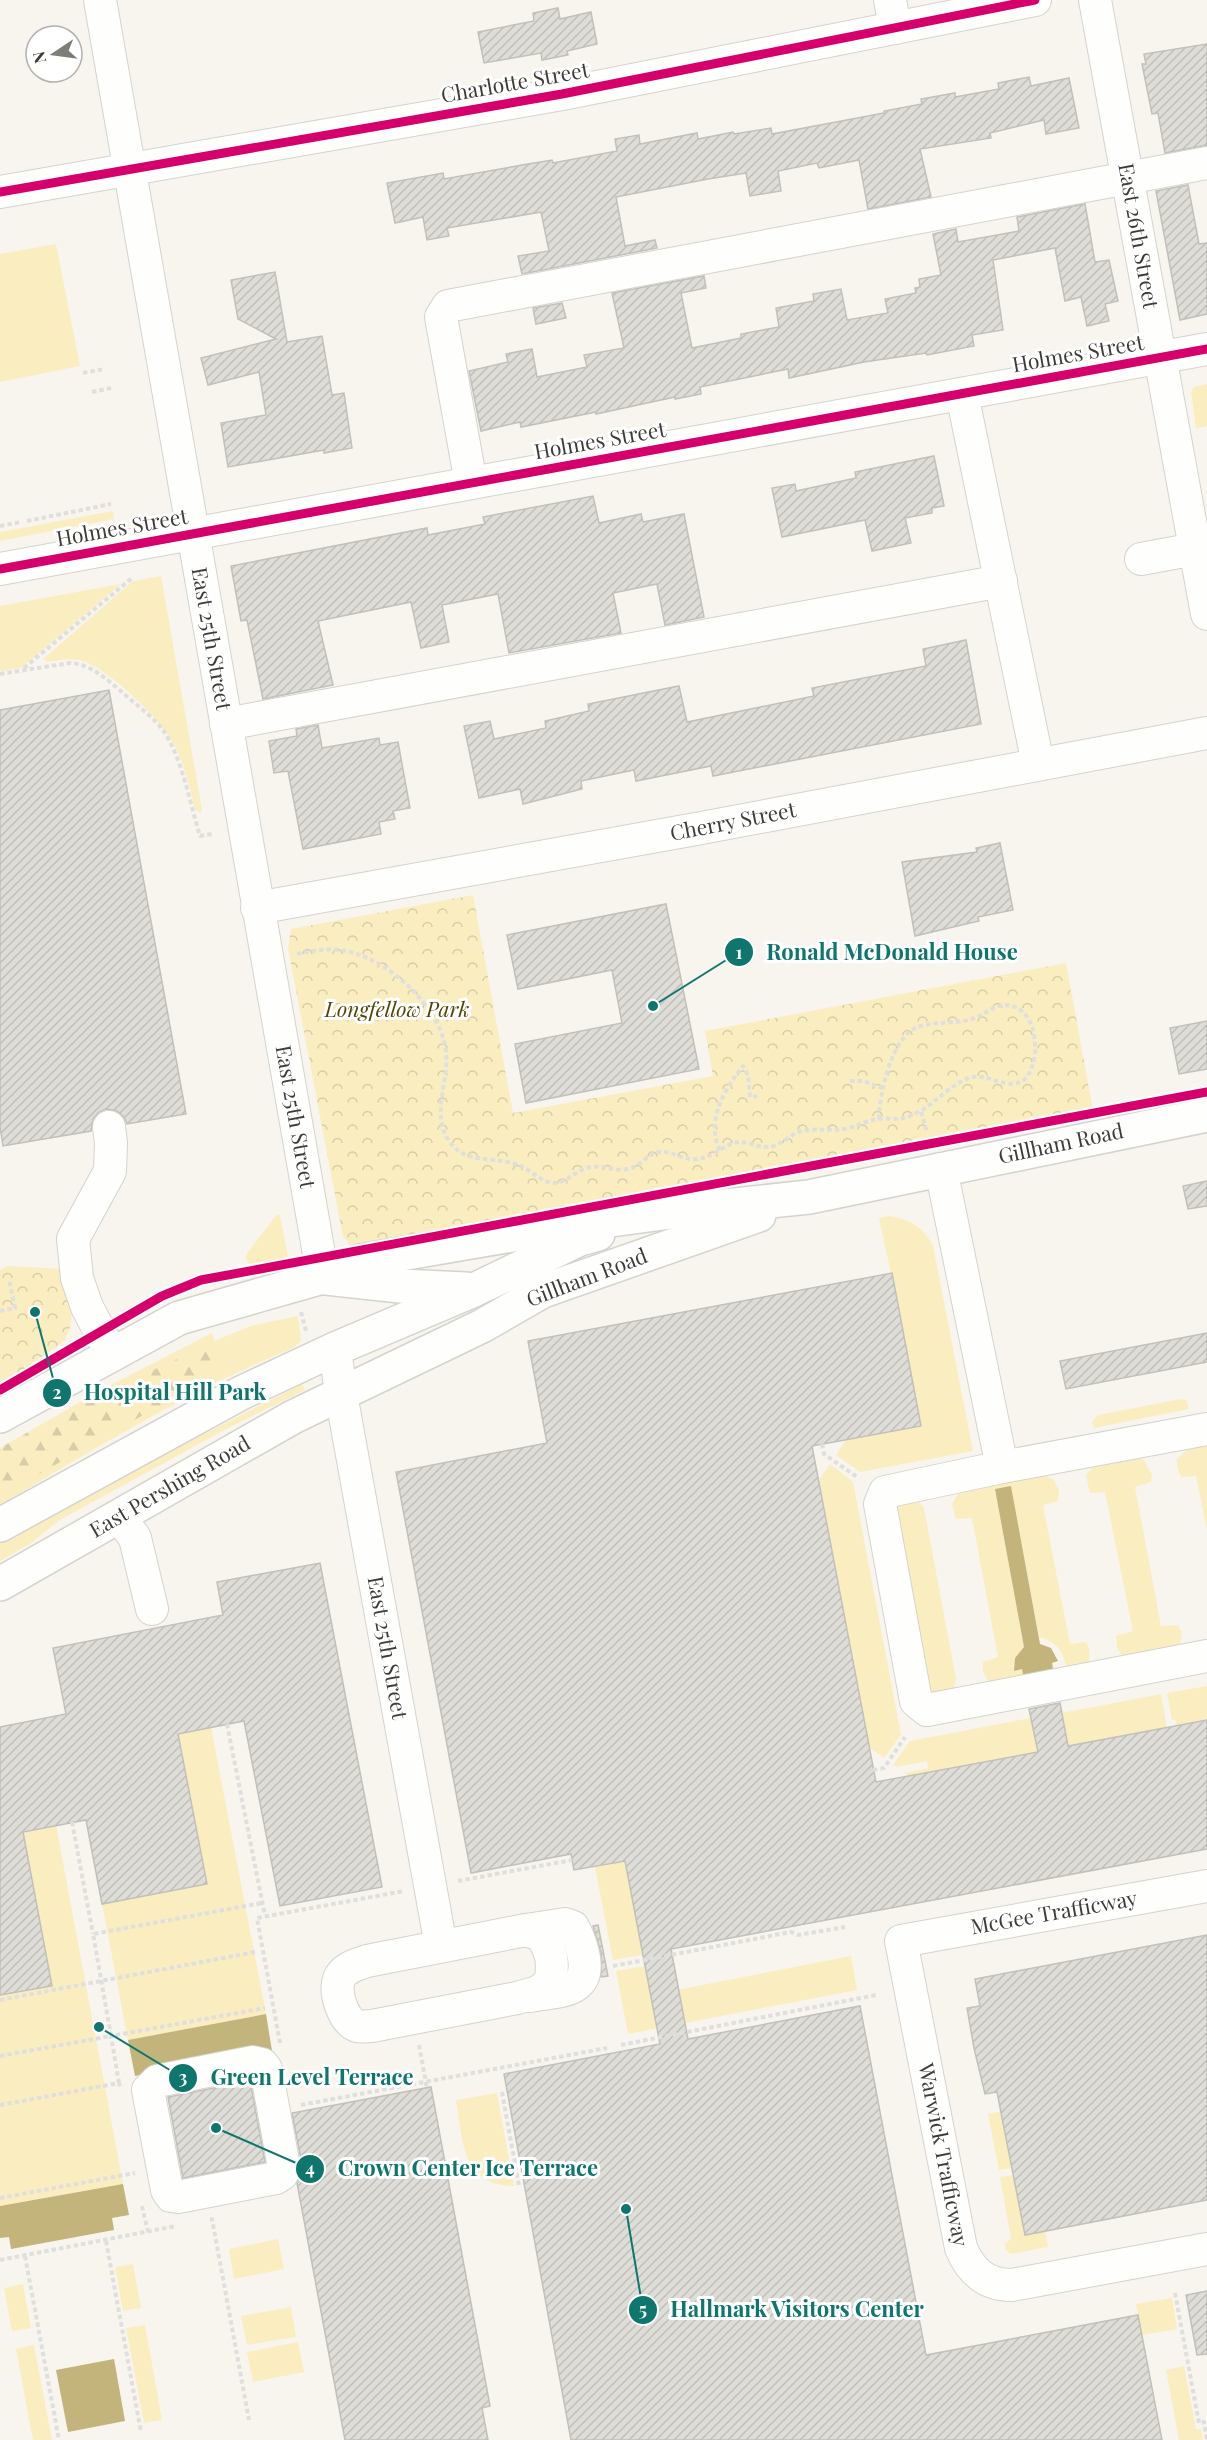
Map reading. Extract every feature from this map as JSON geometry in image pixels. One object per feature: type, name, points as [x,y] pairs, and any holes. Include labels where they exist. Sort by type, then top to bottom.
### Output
[{"type":"main road","name":"Gillham Road","points":[[0,1416],[179,1318],[323,1277],[360,1261],[559,1227],[809,1197],[1207,1115]]},
{"type":"main road","name":"Gillham Road","points":[[341,1394],[482,1326],[543,1291],[809,1197]]},
{"type":"main road","name":"Gillham Road","points":[[321,1342],[474,1290],[580,1239],[686,1210]]},
{"type":"main road","points":[[323,1277],[400,1286],[543,1291]]},
{"type":"main road","points":[[0,1525],[240,1393],[321,1342]]},
{"type":"main road","name":"East Pershing Road","points":[[0,1584],[293,1417],[341,1394]]},
{"type":"street","name":"East 25th Street","points":[[100,0],[323,1277]]},
{"type":"street","name":"Charlotte Street","points":[[0,192],[562,94],[892,14],[1035,0]]},
{"type":"street","name":"East 26th Street","points":[[1095,0],[1207,614]]},
{"type":"street","points":[[471,483],[441,317],[448,306],[1207,163]]},
{"type":"street","name":"Holmes Street","points":[[0,569],[1207,349]]},
{"type":"street","points":[[962,394],[1038,764]]},
{"type":"street","points":[[1141,559],[1195,549]]},
{"type":"street","points":[[226,724],[1001,581]]},
{"type":"street","name":"Cherry Street","points":[[257,908],[1207,733]]},
{"type":"street","points":[[109,1127],[110,1171],[73,1239],[77,1278],[87,1308],[112,1355]]},
{"type":"street","points":[[941,1168],[1002,1467]]},
{"type":"street","name":"East 25th Street","points":[[321,1342],[341,1394],[441,1946]]},
{"type":"street","points":[[1207,1429],[1002,1467],[885,1492],[880,1504],[916,1701],[927,1710],[1207,1656]]},
{"type":"street","points":[[119,1516],[135,1538],[152,1609]]},
{"type":"street","name":"McGee Trafficway","points":[[901,1941],[1207,1886]]},
{"type":"street","points":[[526,1930],[541,1935],[549,1948],[553,1965],[550,1983],[538,1992],[517,1998],[372,2026],[358,2026],[348,2019],[338,1990],[339,1979],[349,1968],[367,1961],[441,1946],[526,1930]]},
{"type":"street","name":"Warwick Trafficway","points":[[901,1941],[960,2248],[965,2260],[979,2276],[999,2285],[1012,2285],[1207,2249]]},
{"type":"street","points":[[254,2062],[262,2064],[266,2069],[284,2166],[282,2174],[276,2178],[178,2198],[171,2196],[167,2190],[148,2090],[152,2084],[157,2080],[254,2062]]},
{"type":"path","points":[[83,373],[104,369]]},
{"type":"path","points":[[92,392],[111,388]]},
{"type":"path","points":[[0,526],[111,504]]},
{"type":"path","points":[[22,670],[132,578]]},
{"type":"path","points":[[0,674],[62,663],[75,663],[98,672],[157,723],[165,734],[181,773],[200,836],[212,834]]},
{"type":"path","points":[[297,954],[330,949],[358,954],[394,975],[432,1012],[439,1025],[446,1049],[440,1104],[442,1122],[454,1148],[466,1155],[519,1165],[551,1183],[562,1181],[589,1167],[614,1171],[628,1169],[659,1152],[693,1160],[706,1157],[740,1142],[772,1146],[805,1130],[846,1129],[879,1119],[904,1118],[921,1111],[970,1077],[985,1077],[1009,1085],[1024,1080],[1033,1066],[1034,1043],[1031,1025],[1023,1012],[1012,1006],[999,1005],[974,1018],[918,1027],[909,1031],[899,1042],[882,1088],[879,1119]]},
{"type":"path","points":[[720,1150],[713,1135],[714,1121],[730,1084],[743,1066],[748,1075],[750,1097],[758,1096]]},
{"type":"path","points":[[850,1081],[862,1081],[882,1088]]},
{"type":"path","points":[[921,1111],[926,1130]]},
{"type":"path","points":[[0,1311],[15,1308],[9,1279]]},
{"type":"path","points":[[301,1309],[321,1342]]},
{"type":"path","points":[[822,1444],[824,1454],[856,1477]]},
{"type":"path","points":[[227,1724],[265,1916]]},
{"type":"path","points":[[873,1770],[884,1768],[906,1737]]},
{"type":"path","points":[[72,1822],[121,2094]]},
{"type":"path","points":[[457,1881],[572,1860]]},
{"type":"path","points":[[93,1934],[262,1903]]},
{"type":"path","points":[[606,1968],[791,1932],[798,1935],[845,1927]]},
{"type":"path","points":[[0,2000],[255,1952]]},
{"type":"path","points":[[621,2045],[876,1995]]},
{"type":"path","points":[[0,2056],[265,2008]]},
{"type":"path","points":[[419,2042],[427,2088]]},
{"type":"path","points":[[497,2068],[499,2075]]},
{"type":"path","points":[[0,2105],[119,2083]]},
{"type":"path","points":[[502,2092],[519,2186]]},
{"type":"path","points":[[0,2199],[136,2173],[134,2162]]},
{"type":"path","points":[[143,2213],[148,2232]]},
{"type":"path","points":[[201,2221],[212,2219],[249,2420]]},
{"type":"path","points":[[0,2260],[180,2225]]},
{"type":"path","points":[[105,2240],[141,2432]]},
{"type":"path","points":[[25,2256],[59,2440]]},
{"type":"path","points":[[1175,2293],[1199,2423],[1204,2422],[1207,2440]]},
{"type":"green space","points":[[56,244],[80,366],[0,382],[0,254]]},
{"type":"green space","points":[[1207,384],[1207,426],[1196,428],[1191,392],[1194,387]]},
{"type":"green space","points":[[113,511],[114,519],[0,541],[0,532]]},
{"type":"green space","points":[[161,576],[202,810],[200,813],[195,809],[185,770],[170,737],[133,696],[91,664],[75,659],[47,662],[43,659],[133,581]]},
{"type":"green space","points":[[121,584],[21,668],[0,671],[0,606]]},
{"type":"green space","name":"Longfellow Park","points":[[473,895],[513,1113],[713,1076],[705,1031],[1066,963],[1093,1110],[355,1246],[350,1245],[343,1237],[288,948],[291,929]]},
{"type":"green space","points":[[277,1214],[280,1215],[288,1257],[252,1265],[248,1263],[245,1257]]},
{"type":"green space","points":[[889,1216],[915,1225],[933,1246],[973,1451],[860,1472],[836,1455],[847,1439],[891,1274],[879,1218]]},
{"type":"green space","points":[[7,1266],[66,1269],[72,1317],[62,1343],[0,1385],[0,1270]]},
{"type":"green space","points":[[298,1316],[301,1341],[293,1348],[180,1401],[0,1505],[0,1448],[103,1389],[212,1333],[214,1341],[251,1326]]},
{"type":"green space","points":[[204,1347],[214,1355],[213,1372],[189,1389],[0,1496],[0,1448],[82,1402]]},
{"type":"green space","points":[[302,1384],[305,1390],[230,1427],[58,1521],[30,1544],[0,1561],[0,1541],[21,1528],[56,1515],[135,1469]]},
{"type":"green space","points":[[1181,1399],[1186,1400],[1189,1409],[1094,1428],[1092,1422],[1098,1415]]},
{"type":"green space","points":[[1207,1444],[1207,1530],[1196,1476],[1181,1477],[1177,1459],[1190,1447]]},
{"type":"green space","points":[[1134,1457],[1144,1460],[1152,1475],[1151,1482],[1135,1487],[1161,1626],[1178,1625],[1182,1633],[1180,1645],[1124,1658],[1117,1648],[1116,1636],[1133,1631],[1105,1492],[1090,1493],[1086,1475],[1094,1466]]},
{"type":"green space","points":[[830,1464],[853,1482],[901,1735],[884,1758],[869,1747],[819,1480]]},
{"type":"green space","points":[[1042,1474],[1053,1479],[1059,1490],[1058,1501],[1043,1505],[1070,1644],[1085,1642],[1087,1644],[1090,1652],[1088,1664],[1062,1676],[1060,1667],[1066,1666],[1060,1651],[1050,1641],[1039,1637],[1011,1487],[995,1489],[1024,1647],[1015,1658],[1014,1671],[1022,1669],[1023,1675],[1011,1677],[1012,1685],[989,1683],[983,1672],[983,1662],[998,1657],[972,1518],[956,1519],[952,1504],[959,1492]]},
{"type":"green space","points":[[912,1499],[918,1501],[924,1508],[956,1679],[953,1693],[930,1696],[893,1509],[898,1503]]},
{"type":"green space","points":[[1207,1686],[1207,1720],[1176,1726],[1175,1719],[1172,1720],[1167,1693]]},
{"type":"green space","points":[[1161,1694],[1167,1728],[1068,1746],[1062,1713]]},
{"type":"green space","points":[[1031,1718],[1038,1752],[909,1776],[904,1773],[928,1768],[927,1761],[897,1767],[893,1765],[910,1741]]},
{"type":"green space","points":[[211,1727],[266,2014],[128,2040],[102,1904],[207,1883],[178,1734]]},
{"type":"green space","points":[[56,1825],[123,2184],[0,2206],[0,1995],[52,1985],[23,1832]]},
{"type":"green space","points":[[625,1861],[643,1955],[613,1960],[595,1867]]},
{"type":"green space","points":[[851,1956],[857,1990],[628,2034],[616,1971],[645,1966],[651,1995]]},
{"type":"green space","points":[[497,2093],[514,2186],[497,2184],[484,2178],[474,2169],[463,2145],[456,2100]]},
{"type":"green space","points":[[1002,2111],[1012,2168],[999,2170],[988,2114]]},
{"type":"green space","points":[[1013,2175],[1025,2234],[1045,2231],[1048,2247],[1011,2254],[1006,2250],[1005,2244],[1011,2239],[1000,2177]]},
{"type":"green space","points":[[278,2239],[284,2269],[234,2279],[229,2249]]},
{"type":"green space","points":[[133,2264],[141,2308],[123,2311],[115,2267]]},
{"type":"green space","points":[[23,2284],[31,2328],[12,2331],[4,2288]]},
{"type":"green space","points":[[1172,2298],[1177,2329],[1142,2335],[1136,2304]]},
{"type":"green space","points":[[291,2307],[296,2337],[247,2345],[241,2316]]},
{"type":"green space","points":[[145,2325],[162,2420],[144,2423],[126,2328]]},
{"type":"green space","points":[[298,2342],[304,2372],[253,2382],[247,2352]]},
{"type":"green space","points":[[34,2345],[52,2440],[33,2440],[16,2349]]},
{"type":"green space","points":[[1184,2366],[1196,2429],[1201,2429],[1203,2440],[1179,2440],[1166,2370]]},
{"type":"shaded area","points":[[1011,1486],[1040,1644],[1051,1648],[1058,1661],[1052,1663],[1053,1669],[1023,1675],[1022,1669],[1014,1671],[1015,1658],[1024,1647],[995,1489]]},
{"type":"shaded area","points":[[266,2014],[272,2051],[135,2076],[128,2040]]},
{"type":"shaded area","points":[[123,2184],[129,2215],[112,2218],[114,2230],[11,2249],[9,2237],[0,2238],[0,2206]]},
{"type":"shaded area","points":[[114,2359],[125,2421],[68,2432],[56,2370]]},
{"type":"building","points":[[558,8],[560,19],[591,12],[597,44],[567,51],[568,55],[542,60],[541,53],[484,63],[478,32],[534,21],[533,13]]},
{"type":"building","points":[[1207,44],[1207,145],[1165,153],[1158,113],[1152,114],[1142,64],[1146,64],[1144,54]]},
{"type":"building","points":[[1029,77],[1031,86],[1069,78],[1079,128],[1046,134],[1044,120],[990,133],[991,138],[920,149],[931,197],[868,209],[859,160],[819,168],[817,163],[778,171],[781,191],[750,196],[746,173],[708,179],[616,197],[625,246],[655,240],[657,248],[522,274],[518,256],[549,251],[541,212],[447,228],[449,236],[427,240],[423,217],[395,223],[387,183],[443,173],[444,179],[617,151],[615,139],[639,135],[640,144],[697,133],[698,139],[771,128],[772,134],[884,113],[884,111],[922,104],[921,99],[955,93],[955,97],[999,89],[998,83]]},
{"type":"building","points":[[1188,185],[1199,244],[1207,243],[1207,314],[1180,320],[1156,191]]},
{"type":"building","points":[[1085,204],[1095,262],[1109,260],[1118,301],[1105,304],[1109,321],[1087,326],[1081,297],[1065,301],[1055,248],[993,260],[1003,330],[972,335],[974,346],[927,355],[926,353],[864,362],[789,378],[788,369],[700,387],[701,394],[521,427],[520,422],[481,431],[469,371],[508,362],[506,354],[532,349],[537,377],[587,367],[584,355],[624,348],[612,293],[704,276],[706,288],[681,293],[692,348],[741,338],[741,334],[779,327],[776,308],[814,301],[813,294],[841,289],[847,320],[888,313],[885,299],[916,293],[915,288],[920,287],[919,279],[941,275],[933,234],[956,229],[958,242],[1019,231],[1017,217]]},
{"type":"building","points":[[275,272],[287,342],[322,336],[332,395],[344,393],[352,448],[324,453],[324,450],[228,467],[221,423],[266,415],[259,372],[208,385],[201,358],[276,339],[238,319],[231,280]]},
{"type":"building","points":[[562,303],[566,318],[536,324],[533,308]]},
{"type":"building","points":[[934,456],[944,506],[932,508],[932,513],[905,518],[911,543],[872,551],[865,520],[782,537],[772,488],[795,484],[796,491],[856,478],[855,472]]},
{"type":"building","points":[[593,496],[599,523],[641,514],[643,522],[684,514],[704,617],[665,625],[657,584],[613,593],[621,633],[509,653],[498,594],[442,605],[449,642],[421,648],[411,602],[318,621],[333,685],[263,699],[247,620],[241,621],[231,566],[427,528],[428,535],[485,524],[483,517]]},
{"type":"building","points":[[966,640],[981,724],[713,776],[711,766],[636,781],[634,770],[581,781],[582,789],[523,804],[520,789],[479,798],[464,726],[490,721],[494,739],[546,728],[545,721],[589,711],[588,704],[679,686],[687,722],[814,696],[812,688],[926,666],[923,649]]},
{"type":"building","points":[[109,690],[186,1114],[127,1124],[124,1117],[117,1111],[106,1109],[99,1112],[93,1119],[91,1131],[3,1146],[0,1127],[0,710]]},
{"type":"building","points":[[318,725],[322,748],[379,738],[380,745],[398,742],[410,808],[393,811],[395,819],[379,822],[381,834],[303,849],[288,771],[274,773],[269,741],[297,736],[296,729]]},
{"type":"building","points":[[1000,843],[1013,910],[978,917],[979,921],[915,936],[902,862],[977,852],[976,848]]},
{"type":"building","points":[[666,904],[699,1069],[526,1103],[515,1044],[622,1023],[612,970],[518,989],[507,935]]},
{"type":"building","points":[[1207,1021],[1207,1069],[1179,1074],[1170,1028]]},
{"type":"building","points":[[1207,1181],[1207,1206],[1188,1209],[1183,1186]]},
{"type":"building","points":[[892,1273],[921,1426],[812,1446],[876,1782],[1038,1752],[1029,1709],[1060,1703],[1068,1746],[1207,1720],[1207,1849],[671,1949],[688,2039],[860,2006],[926,2355],[1138,2315],[1162,2440],[571,2440],[504,2074],[660,2044],[625,1861],[574,1870],[571,1854],[471,1873],[396,1472],[547,1443],[528,1341]]},
{"type":"building","points":[[1207,1333],[1207,1362],[1066,1389],[1060,1361]]},
{"type":"building","points":[[320,1563],[382,1887],[280,1906],[244,1721],[178,1734],[207,1884],[102,1904],[86,1820],[23,1832],[52,1986],[0,1995],[0,1727],[66,1714],[53,1648],[223,1615],[217,1582]]},
{"type":"building","points":[[598,1925],[608,1976],[601,1977],[601,1953],[593,1926]]},
{"type":"building","points":[[1207,1935],[1207,2200],[1025,2235],[997,2092],[985,2094],[974,2048],[967,2008],[980,2006],[975,1979]]},
{"type":"building","points":[[250,2081],[265,2162],[183,2178],[168,2097]]},
{"type":"building","points":[[431,2087],[490,2406],[482,2408],[488,2440],[345,2440],[297,2183],[302,2164],[292,2113]]},
{"type":"building","points":[[1207,2291],[1207,2354],[1197,2355],[1186,2295]]},
{"type":"cycle path","points":[[0,192],[562,94],[1035,0]]},
{"type":"cycle path","points":[[0,569],[1207,349]]},
{"type":"cycle path","points":[[0,1390],[162,1296],[201,1280],[1207,1092]]},
{"type":"place","name":"Ronald McDonald House","points":[[653,1006]]},
{"type":"place","name":"Hospital Hill Park","points":[[35,1312]]},
{"type":"place","name":"Green Level Terrace","points":[[99,2027]]},
{"type":"place","name":"Crown Center Ice Terrace","points":[[216,2128]]},
{"type":"place","name":"Hallmark Visitors Center","points":[[626,2209]]}]
